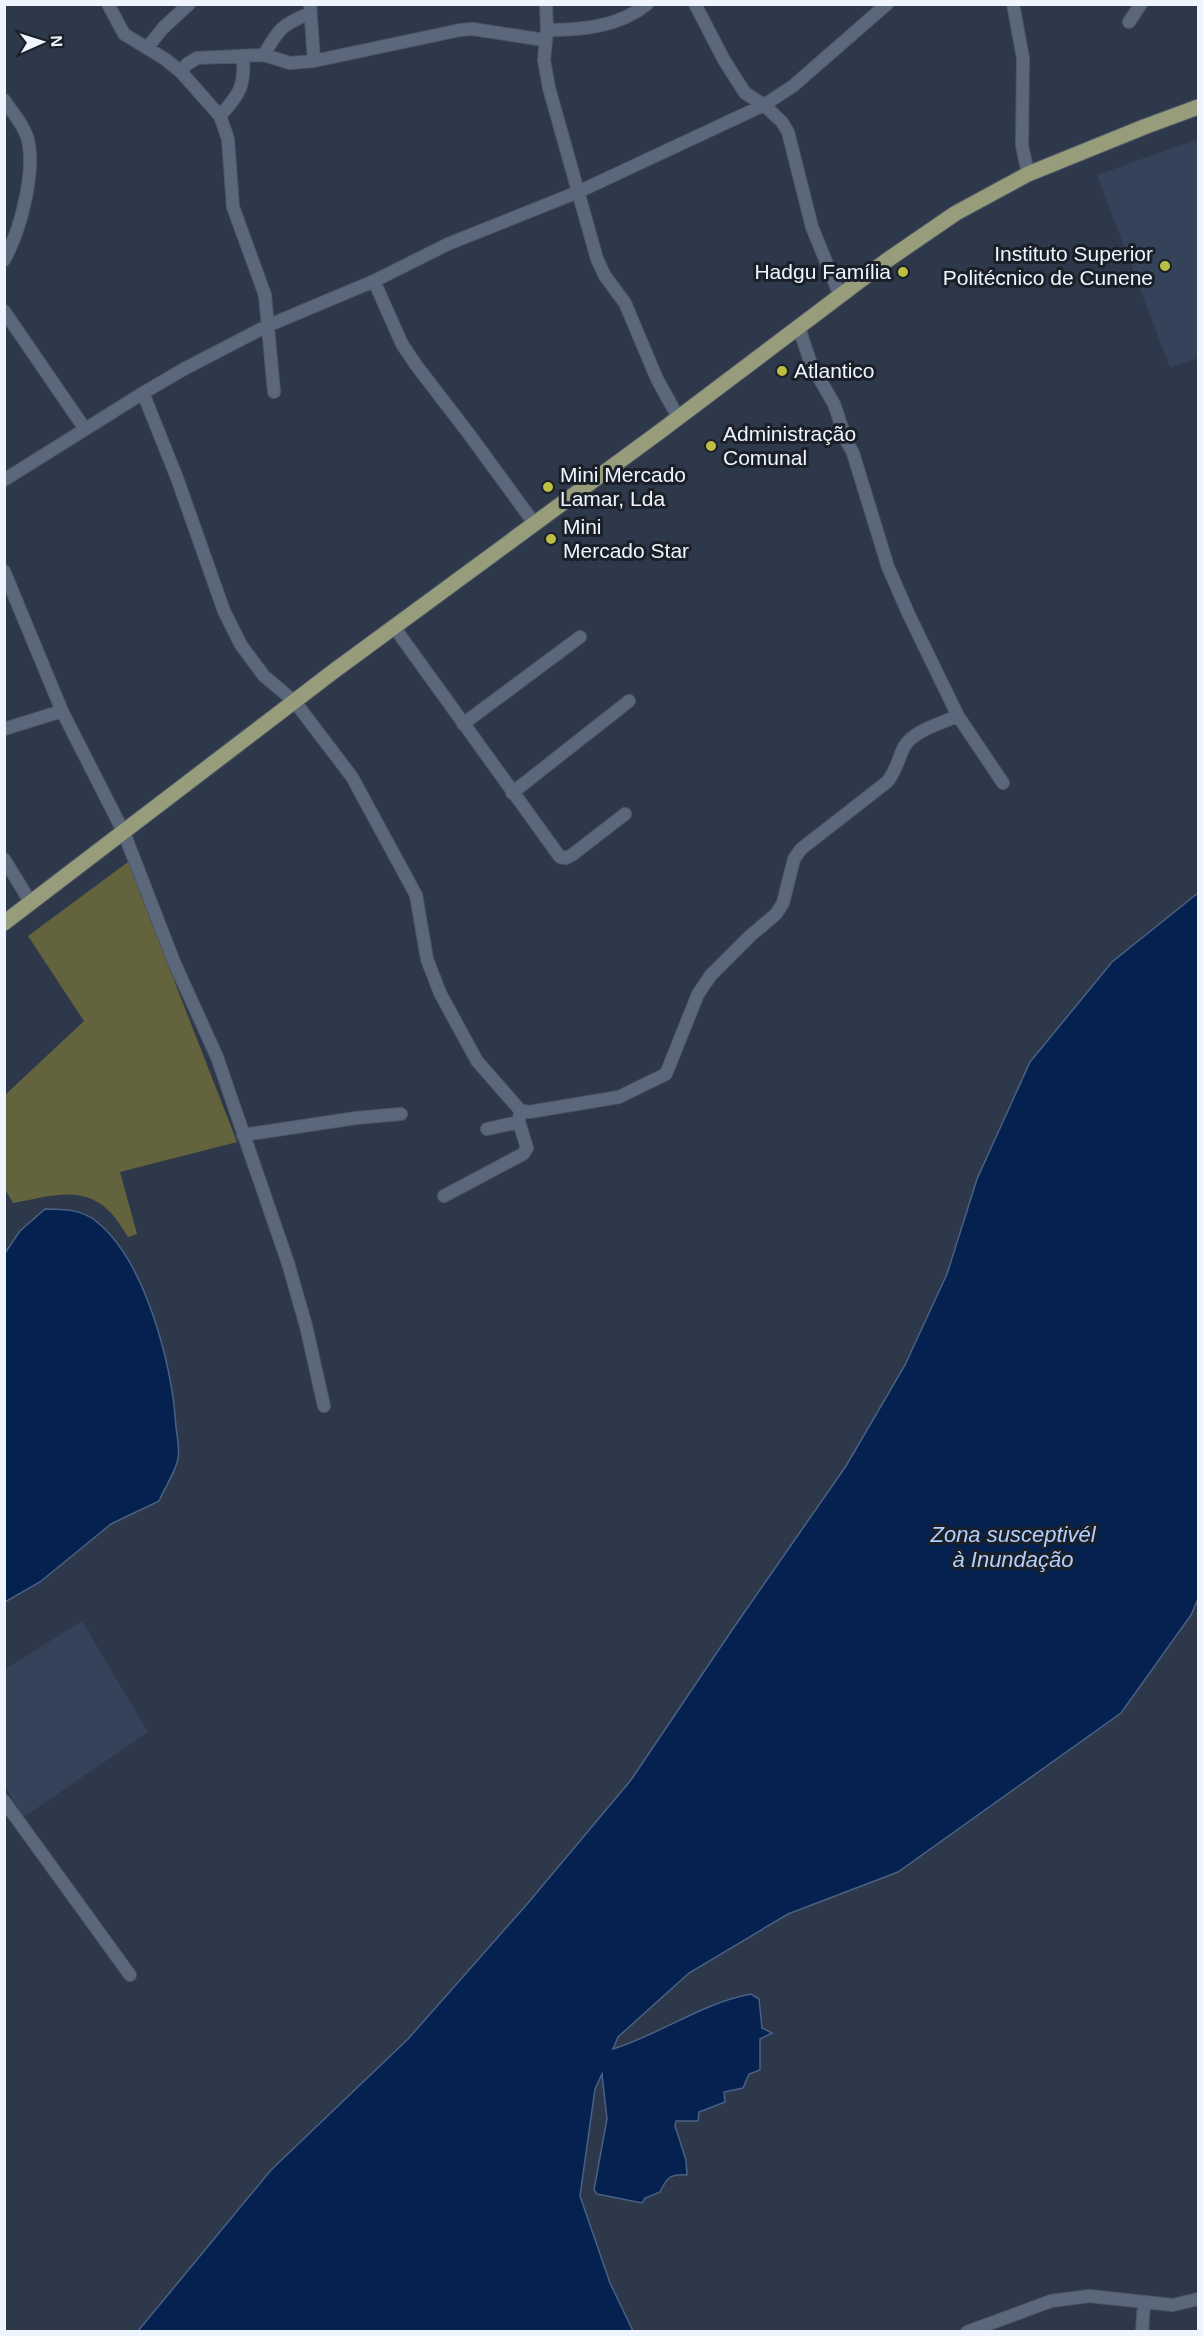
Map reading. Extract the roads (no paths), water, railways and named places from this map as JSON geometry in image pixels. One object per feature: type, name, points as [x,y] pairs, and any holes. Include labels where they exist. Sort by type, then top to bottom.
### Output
[{"type":"main road","points":[[4,923],[394,627],[799,328],[886,261],[956,213],[1028,174],[1198,107]]},
{"type":"street","points":[[108,4],[124,34],[181,72],[220,116],[228,139],[233,207],[263,287],[274,392]]},
{"type":"street","points":[[147,48],[189,4]]},
{"type":"street","points":[[546,4],[544,60],[549,88],[599,267],[625,303],[657,379],[678,417]]},
{"type":"street","points":[[181,72],[196,58],[264,55],[290,63],[314,61],[460,30],[546,35],[592,28],[626,16],[647,4]]},
{"type":"street","points":[[696,4],[724,60],[745,93],[765,105],[782,122],[788,132],[795,152],[812,227],[840,296]]},
{"type":"street","points":[[4,480],[143,393],[267,326],[374,281],[448,244],[578,192],[765,105],[793,86],[887,4]]},
{"type":"street","points":[[1013,4],[1023,58],[1022,145],[1028,174]]},
{"type":"street","points":[[1129,22],[1141,4]]},
{"type":"street","points":[[264,55],[277,31],[310,8],[314,61]]},
{"type":"street","points":[[220,116],[242,87],[243,56]]},
{"type":"street","points":[[4,99],[26,134],[29,158],[26,193],[17,232],[4,260]]},
{"type":"street","points":[[374,281],[402,344],[534,523]]},
{"type":"street","points":[[4,311],[85,429]]},
{"type":"street","points":[[799,328],[811,364],[834,404],[853,453],[888,567],[958,716],[1003,783]]},
{"type":"street","points":[[143,393],[224,611],[241,645],[260,672],[295,702],[349,772],[401,865],[419,904],[427,960],[440,993],[477,1060],[519,1116],[526,1148],[523,1154],[444,1196]]},
{"type":"street","points":[[4,571],[62,711],[124,833],[174,962],[217,1057],[288,1263],[306,1326],[324,1406]]},
{"type":"street","points":[[394,627],[560,857],[566,858],[572,855],[625,814]]},
{"type":"street","points":[[463,724],[580,637]]},
{"type":"street","points":[[512,793],[629,701]]},
{"type":"street","points":[[4,729],[62,711]]},
{"type":"street","points":[[486,1129],[529,1112],[619,1097],[666,1074],[698,993],[711,975],[776,914],[783,903],[794,859],[801,849],[887,782],[892,776],[902,750],[912,738],[958,716]]},
{"type":"street","points":[[4,859],[31,903]]},
{"type":"street","points":[[243,1135],[356,1118],[401,1114]]},
{"type":"street","points":[[4,1801],[130,1975]]},
{"type":"street","points":[[967,2331],[1051,2301],[1089,2296],[1173,2305],[1198,2299]]},
{"type":"street","points":[[1142,2331],[1144,2302]]},
{"type":"water","name":"Zona susceptivél à Inundação","points":[[1198,893],[1198,1599],[1191,1615],[1121,1713],[898,1872],[788,1914],[689,1973],[618,2037],[613,2049],[631,2043],[698,2011],[751,1994],[759,1999],[762,2028],[772,2033],[760,2039],[760,2070],[749,2074],[743,2088],[724,2092],[725,2102],[699,2112],[698,2121],[676,2121],[675,2126],[686,2160],[687,2175],[670,2178],[660,2192],[645,2198],[642,2203],[597,2194],[594,2190],[607,2119],[602,2074],[595,2089],[580,2196],[610,2283],[633,2331],[138,2331],[271,2170],[408,2039],[528,1903],[631,1780],[846,1466],[905,1365],[947,1274],[977,1179],[1030,1062],[1112,962]]},
{"type":"water","points":[[45,1209],[85,1214],[97,1222],[114,1240],[129,1262],[142,1288],[162,1345],[169,1374],[179,1455],[175,1470],[159,1501],[111,1524],[40,1582],[5,1602],[5,1253],[20,1231]]},
{"type":"place","name":"Instituto Superior Politécnico de Cunene","points":[[1165,266]]},
{"type":"place","name":"Hadgu Família","points":[[903,272]]},
{"type":"place","name":"Atlantico","points":[[782,371]]},
{"type":"place","name":"Administração Comunal","points":[[711,446]]},
{"type":"place","name":"Mini Mercado Lamar, Lda","points":[[548,487]]},
{"type":"place","name":"Mini Mercado Star","points":[[551,539]]}]
